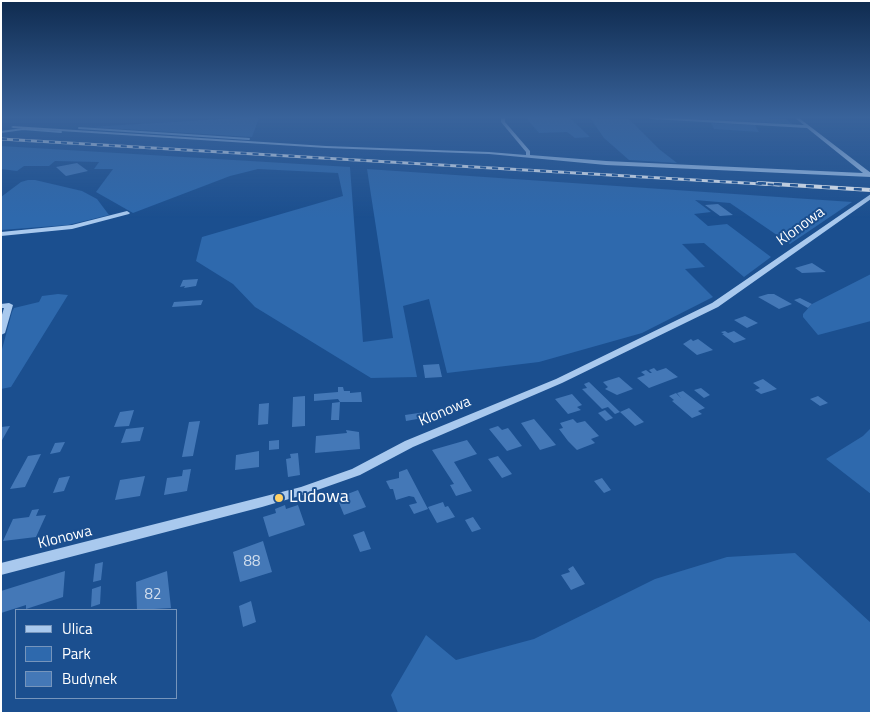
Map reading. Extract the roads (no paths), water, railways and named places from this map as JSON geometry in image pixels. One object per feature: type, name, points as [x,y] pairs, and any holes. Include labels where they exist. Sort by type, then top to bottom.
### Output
[{"type":"street","points":[[425,151],[528,156],[606,163],[870,175]]},
{"type":"street","points":[[527,151],[528,156]]},
{"type":"street","points":[[840,151],[870,175]]},
{"type":"street","name":"Klonowa","points":[[1,569],[302,491],[356,472],[409,444],[559,381],[715,305],[869,199]]},
{"type":"street","points":[[1,234],[58,230],[127,213]]},
{"type":"street","points":[[1,306],[8,305],[1,333]]},
{"type":"railway","points":[[209,151],[779,185]]},
{"type":"railway","points":[[758,183],[871,190]]},
{"type":"place","name":"Ludowa","points":[[279,498]]}]
